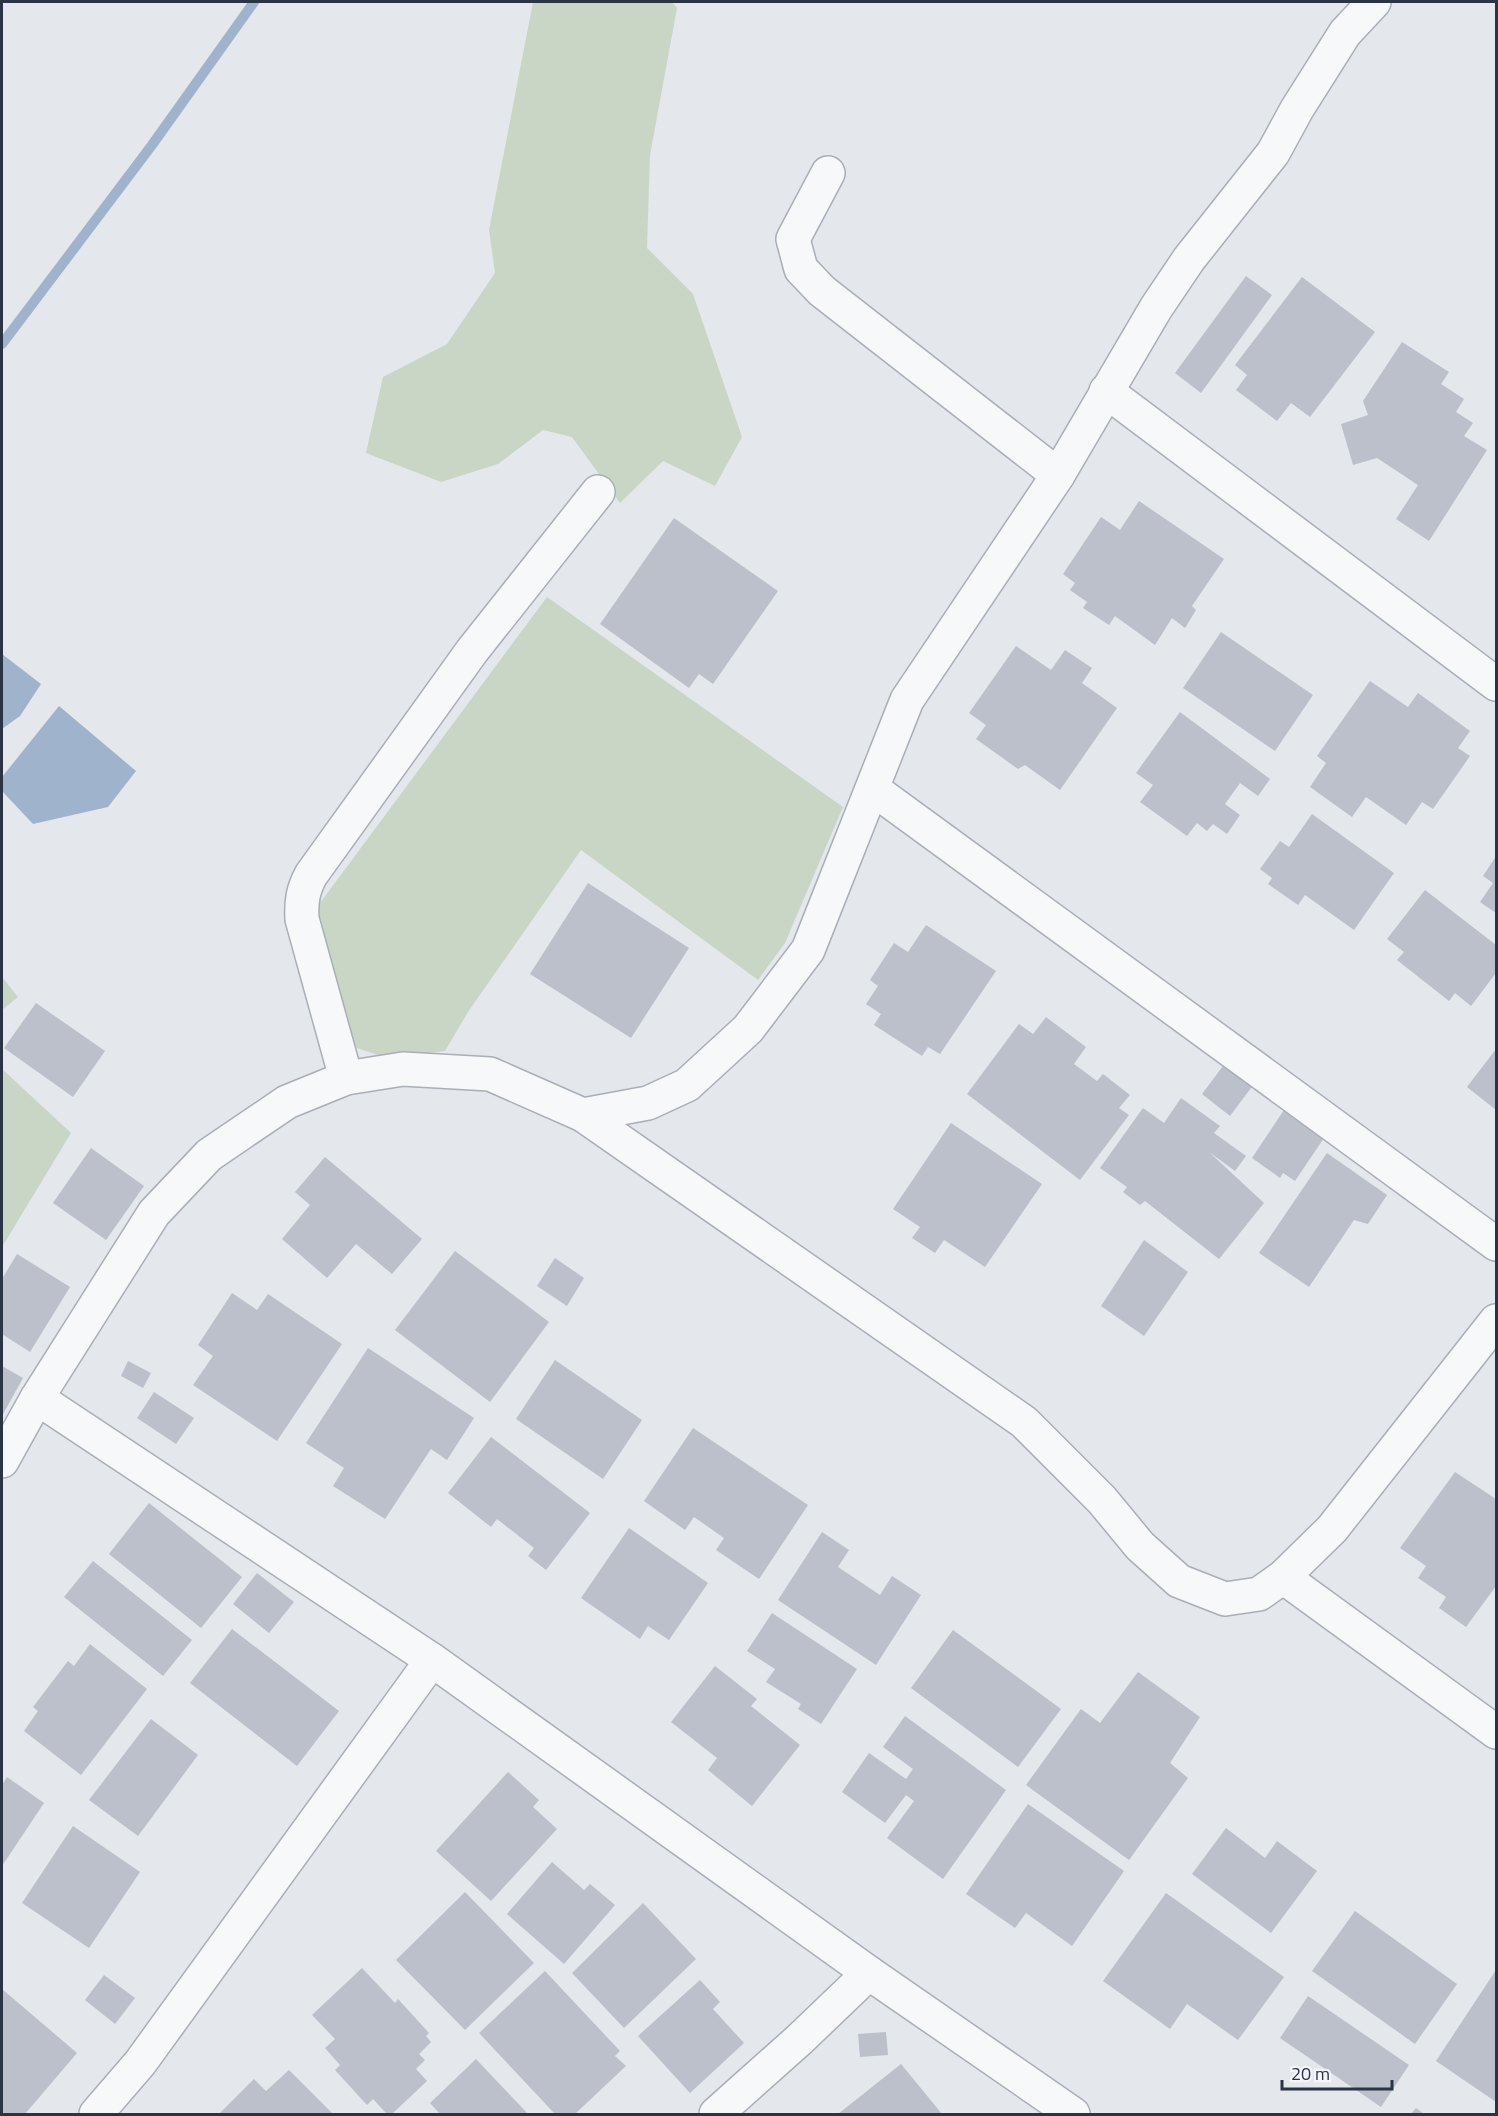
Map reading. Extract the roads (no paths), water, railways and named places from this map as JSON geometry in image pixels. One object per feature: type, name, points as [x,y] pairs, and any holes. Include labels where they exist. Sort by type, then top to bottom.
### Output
[{"type":"street","points":[[583,1115],[648,1103],[687,1084],[748,1029],[808,950],[907,700],[1058,475],[1156,308],[1189,259],[1273,153],[1297,109],[1345,33],[1374,2]]},
{"type":"street","points":[[828,173],[793,239],[801,269],[822,291],[1058,475]]},
{"type":"street","points":[[1106,392],[1497,684]]},
{"type":"street","points":[[345,1078],[302,919],[301,903],[304,889],[311,875],[472,651],[598,492]]},
{"type":"street","points":[[873,789],[1497,1244]]},
{"type":"street","points":[[2,1461],[37,1398],[154,1213],[209,1155],[287,1101],[345,1078],[403,1069],[490,1074],[583,1115],[1024,1422],[1102,1500],[1140,1546],[1179,1581],[1225,1599],[1259,1594],[1283,1576],[1332,1529],[1497,1321]]},
{"type":"street","points":[[37,1398],[432,1660],[869,1973],[1073,2115]]},
{"type":"street","points":[[1283,1576],[1497,1732]]},
{"type":"street","points":[[96,2115],[140,2063],[432,1660]]},
{"type":"street","points":[[716,2115],[869,1973]]},
{"type":"water","points":[[2,654],[41,684],[20,716],[2,729]]},
{"type":"water","points":[[59,706],[136,771],[108,807],[33,824],[2,791],[2,777]]},
{"type":"waterway","points":[[2,344],[152,145],[254,2]]}]
